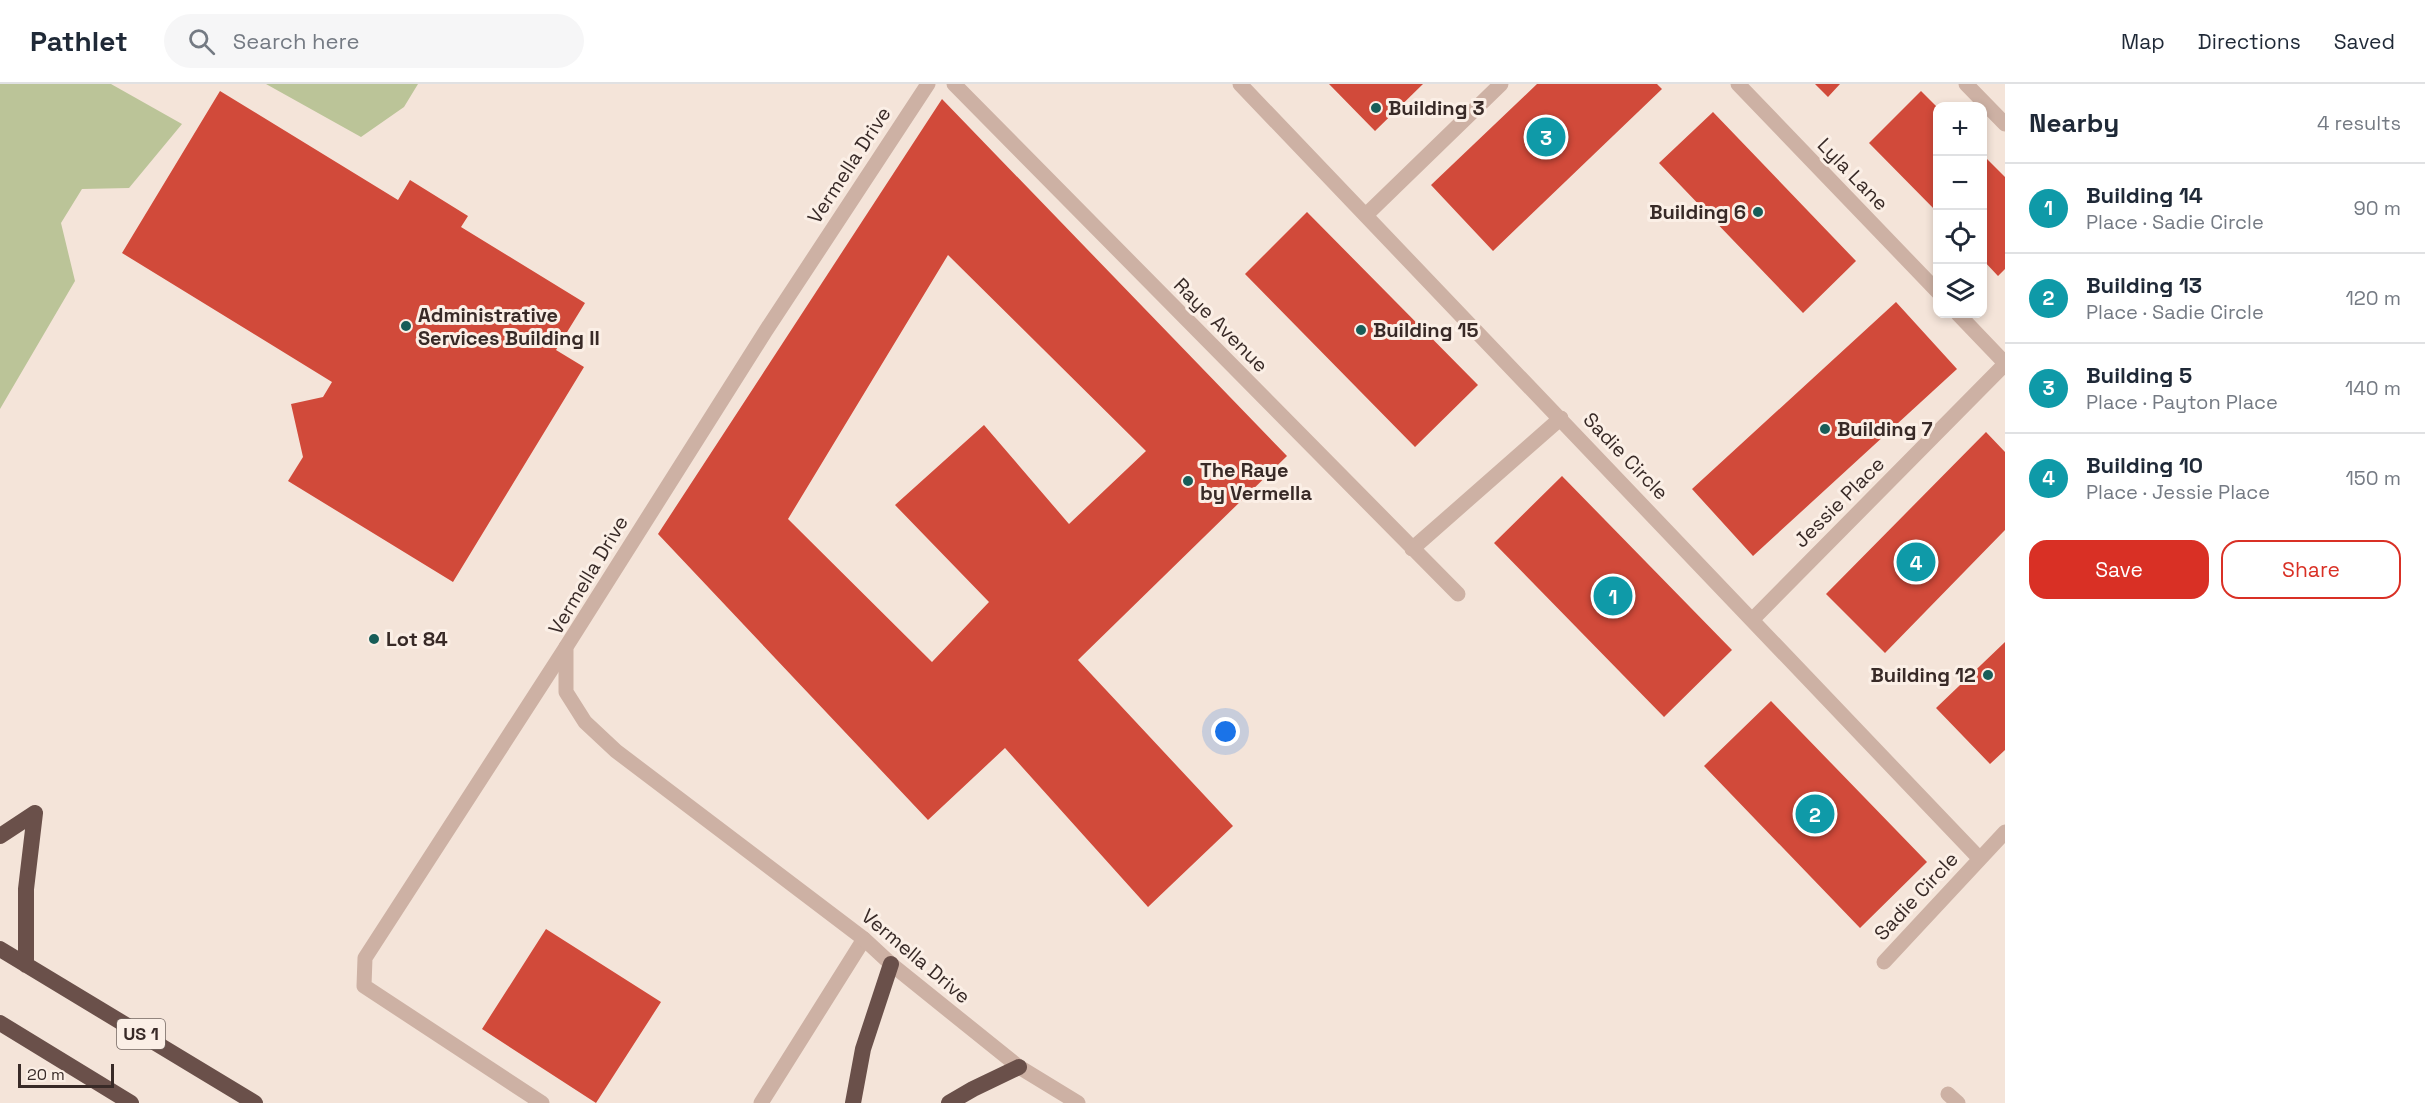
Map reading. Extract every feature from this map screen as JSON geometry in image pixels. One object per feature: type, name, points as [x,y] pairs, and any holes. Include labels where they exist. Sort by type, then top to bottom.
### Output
[{"type":"highway","points":[[0,836],[35,813],[26,889],[26,965]]},
{"type":"highway","name":"US 1","points":[[0,949],[255,1103]]},
{"type":"highway","points":[[853,1103],[863,1049],[891,964]]},
{"type":"highway","points":[[0,1023],[131,1103]]},
{"type":"highway","points":[[949,1103],[1019,1067]]},
{"type":"street","name":"Vermella Drive","points":[[928,84],[765,332],[566,646],[566,692],[585,722],[616,750],[864,939],[891,964],[1019,1067],[1078,1103]]},
{"type":"street","name":"Raye Avenue","points":[[954,84],[1458,594]]},
{"type":"street","name":"Sadie Circle","points":[[1240,84],[1979,858]]},
{"type":"street","points":[[1366,215],[1501,84]]},
{"type":"street","name":"Lyla Lane","points":[[1738,84],[1933,287]]},
{"type":"street","points":[[1966,84],[2005,124]]},
{"type":"street","points":[[1962,318],[2005,363]]},
{"type":"street","name":"Jessie Place","points":[[1753,619],[2005,363]]},
{"type":"street","points":[[1412,549],[1561,418]]},
{"type":"street","points":[[542,1103],[364,986],[364,966],[365,958],[566,646]]},
{"type":"street","name":"Sadie Circle","points":[[1884,962],[2005,832]]},
{"type":"street","points":[[761,1103],[864,939]]},
{"type":"green space","points":[[0,84],[111,84],[182,124],[129,188],[82,189],[61,223],[75,281],[0,409]]},
{"type":"green space","points":[[266,84],[418,84],[404,107],[361,137]]},
{"type":"building","name":"Building 3","points":[[1329,84],[1423,84],[1375,131]]},
{"type":"building","points":[[1537,84],[1657,84],[1662,89],[1493,251],[1431,185]]},
{"type":"building","points":[[1815,84],[1840,84],[1828,97]]},
{"type":"building","name":"Administrative Services Building II","points":[[220,91],[398,200],[410,180],[468,216],[461,227],[585,303],[556,350],[584,367],[453,582],[288,481],[303,457],[291,404],[323,397],[332,382],[122,253]]},
{"type":"building","points":[[1921,91],[1933,103],[1933,208],[1869,143]]},
{"type":"building","name":"The Raye by Vermella","points":[[942,99],[1287,456],[1078,660],[1233,826],[1148,907],[1005,748],[928,820],[658,534]],"holes":[[[948,255],[1146,451],[1069,524],[984,425],[895,505],[989,602],[932,662],[788,519]]]},
{"type":"building","name":"Building 6","points":[[1713,112],[1856,261],[1803,313],[1659,163]]},
{"type":"building","points":[[1987,159],[2005,177],[2005,269],[1998,276],[1987,264]]},
{"type":"building","name":"Building 15","points":[[1307,212],[1478,385],[1415,447],[1245,274]]},
{"type":"building","name":"Building 7","points":[[1896,302],[1957,369],[1753,556],[1692,489]]},
{"type":"building","points":[[1986,432],[2005,452],[2005,530],[1885,653],[1826,594]]},
{"type":"building","points":[[1562,476],[1732,650],[1664,717],[1494,543]]},
{"type":"building","name":"Building 12","points":[[2005,642],[2005,750],[1990,764],[1936,708]]},
{"type":"building","points":[[1771,701],[1927,862],[1860,928],[1704,766]]},
{"type":"building","points":[[546,929],[661,1002],[596,1103],[482,1029]]},
{"type":"place","name":"Building 3","points":[[1376,108]]},
{"type":"place","name":"Building 5","points":[[1546,137]]},
{"type":"place","name":"Building 6","points":[[1758,212]]},
{"type":"place","name":"Administrative Services Building II","points":[[406,326]]},
{"type":"place","name":"Building 15","points":[[1361,330]]},
{"type":"place","name":"Building 7","points":[[1825,429]]},
{"type":"place","name":"The Raye by Vermella","points":[[1188,481]]},
{"type":"place","name":"Building 10","points":[[1916,562]]},
{"type":"place","name":"Building 14","points":[[1613,596]]},
{"type":"place","name":"Lot 84","points":[[374,639]]},
{"type":"place","name":"Building 12","points":[[1988,675]]},
{"type":"place","name":"Building 13","points":[[1815,814]]}]
